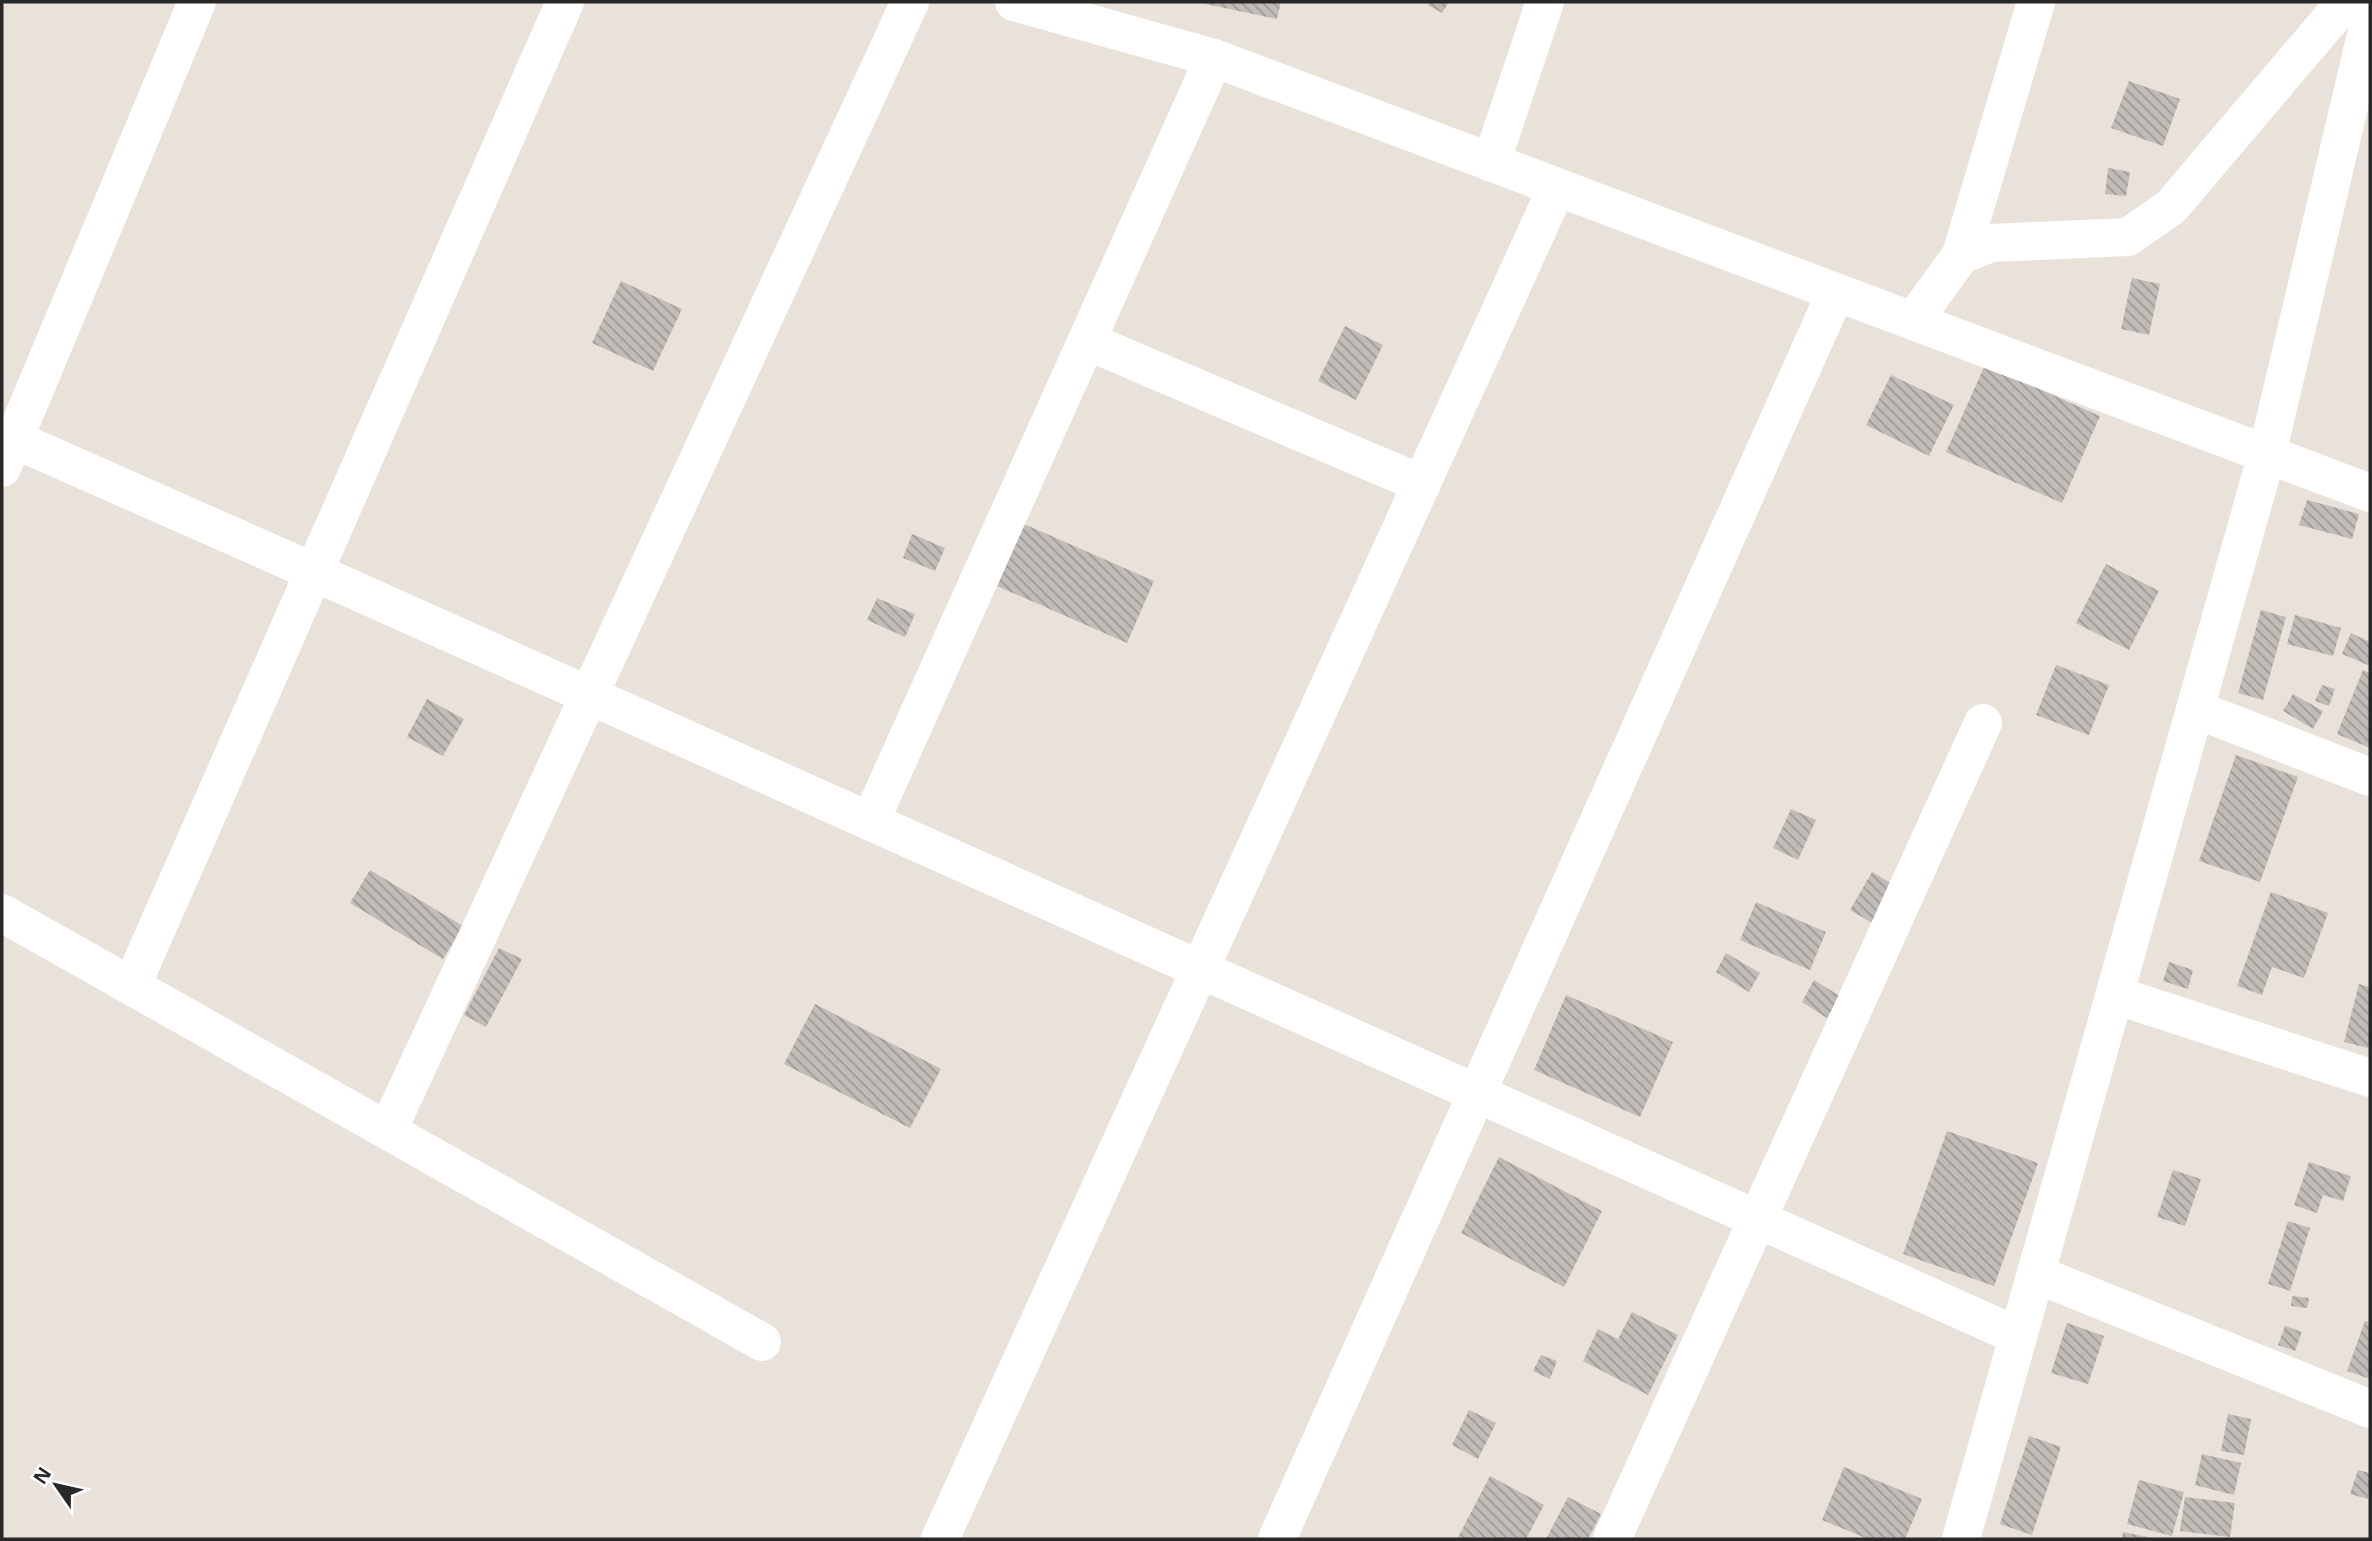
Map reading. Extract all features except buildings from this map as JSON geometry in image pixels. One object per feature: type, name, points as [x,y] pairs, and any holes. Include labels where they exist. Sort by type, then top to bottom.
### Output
[{"type":"street","points":[[197,2],[6,447],[314,572],[2018,1336]]},
{"type":"street","points":[[132,985],[565,2]]},
{"type":"street","points":[[388,1130],[910,2]]},
{"type":"street","points":[[1014,2],[1214,58],[2370,493]]},
{"type":"street","points":[[1491,163],[1545,2]]},
{"type":"street","points":[[1913,321],[1961,255],[2036,2]]},
{"type":"street","points":[[1961,255],[1992,243],[2128,237],[2171,207],[2345,2]]},
{"type":"street","points":[[1961,1539],[2267,454],[2370,18]]},
{"type":"street","points":[[870,822],[1214,58]]},
{"type":"street","points":[[940,1539],[1557,187]]},
{"type":"street","points":[[1277,1539],[1836,292]]},
{"type":"street","points":[[1087,341],[1422,484]]},
{"type":"street","points":[[2195,709],[2370,777]]},
{"type":"street","points":[[1612,1539],[1983,723]]},
{"type":"street","points":[[2,913],[762,1342]]},
{"type":"street","points":[[2115,995],[2370,1078]]},
{"type":"street","points":[[2036,1274],[2370,1409]]}]
